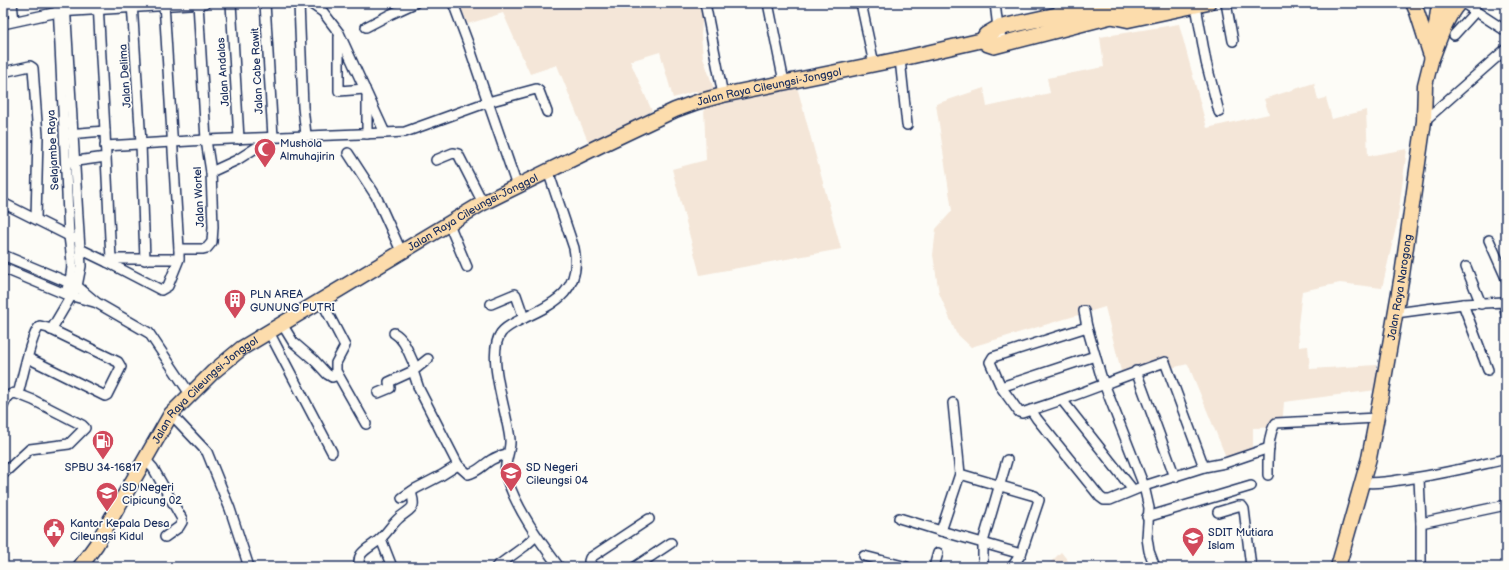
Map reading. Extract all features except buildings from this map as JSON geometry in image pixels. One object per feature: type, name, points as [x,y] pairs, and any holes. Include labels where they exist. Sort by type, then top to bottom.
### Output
[{"type":"highway","name":"Jalan Raya Cileungsi-Jonggol","points":[[1108,7],[1003,44],[994,46],[983,40],[986,35],[998,28],[1059,9],[1108,7],[1141,8],[1162,3]]},
{"type":"highway","points":[[1432,57],[1452,10],[1458,3]]},
{"type":"main road","points":[[1413,3],[1432,57]]},
{"type":"main road","name":"Jalan Raya Narogong","points":[[1338,567],[1370,458],[1396,313],[1424,121],[1425,85],[1432,57],[1439,3]]},
{"type":"main road","name":"Jalan Raya Cileungsi-Jonggol","points":[[1108,7],[1128,20],[1202,4]]},
{"type":"main road","name":"Jalan Raya Cileungsi-Jonggol","points":[[82,566],[96,545],[171,414],[213,372],[242,348],[483,203],[675,110],[697,102],[723,95],[900,59],[983,40]]},
{"type":"street","points":[[12,3],[14,21]]},
{"type":"street","name":"Jalan Wortel","points":[[179,249],[203,249],[207,248],[212,242],[213,227],[211,172],[206,140],[198,3]]},
{"type":"street","points":[[3,24],[62,8],[205,3]]},
{"type":"street","name":"Jalan Andalas","points":[[231,3],[239,139]]},
{"type":"street","name":"Jalan Cabe Rawit","points":[[265,3],[273,137]]},
{"type":"street","points":[[299,3],[303,107],[306,136]]},
{"type":"street","points":[[310,3],[323,12],[339,33],[385,133]]},
{"type":"street","points":[[366,27],[415,3]]},
{"type":"street","points":[[453,3],[517,186]]},
{"type":"street","points":[[706,3],[723,95]]},
{"type":"street","points":[[768,3],[784,82]]},
{"type":"street","points":[[861,3],[874,64]]},
{"type":"street","points":[[995,3],[998,28],[1003,44]]},
{"type":"street","points":[[1226,3],[1233,41]]},
{"type":"street","points":[[1463,3],[1506,31]]},
{"type":"street","points":[[3,203],[69,236],[79,245],[109,260],[161,290],[168,286],[179,259],[179,249],[164,4]]},
{"type":"street","points":[[1202,4],[1206,62],[1219,112]]},
{"type":"street","name":"Jalan Delima","points":[[132,5],[141,143],[145,260]]},
{"type":"street","points":[[98,7],[106,146],[109,260]]},
{"type":"street","name":"Selajambe Raya","points":[[51,330],[73,285],[73,267],[69,236],[70,162],[62,8]]},
{"type":"street","points":[[1454,34],[1476,11]]},
{"type":"street","points":[[339,33],[339,91],[366,90]]},
{"type":"street","points":[[1424,121],[1506,49]]},
{"type":"street","points":[[900,59],[908,125]]},
{"type":"street","points":[[3,72],[30,66],[33,68],[38,136],[36,219]]},
{"type":"street","points":[[106,146],[141,143],[405,132],[488,102],[536,89],[539,90],[546,112]]},
{"type":"street","points":[[366,90],[368,134]]},
{"type":"street","points":[[68,134],[104,130]]},
{"type":"street","points":[[211,172],[237,160],[273,137]]},
{"type":"street","points":[[348,153],[376,196],[401,252]]},
{"type":"street","points":[[436,160],[453,153],[458,154],[483,203]]},
{"type":"street","points":[[73,285],[81,266],[70,162],[106,157]]},
{"type":"street","points":[[548,172],[574,248],[576,260],[575,270],[566,293],[544,308],[514,322],[500,333],[496,352],[496,372],[509,428],[510,443],[505,470],[506,477],[536,536],[559,567]]},
{"type":"street","points":[[449,224],[467,267]]},
{"type":"street","points":[[1490,240],[1506,278]]},
{"type":"street","points":[[3,255],[73,285],[97,302],[149,333],[190,394]]},
{"type":"street","points":[[109,260],[179,259]]},
{"type":"street","points":[[1466,267],[1481,304]]},
{"type":"street","points":[[3,268],[68,295],[97,302]]},
{"type":"street","points":[[491,304],[514,294],[516,295],[524,318]]},
{"type":"street","points":[[321,300],[345,346],[335,368],[366,424]]},
{"type":"street","points":[[1396,313],[1463,304],[1505,302],[1506,314]]},
{"type":"street","points":[[1463,304],[1488,370]]},
{"type":"street","points":[[1084,311],[1095,356],[1104,384],[1144,486],[1149,508],[1147,538],[1149,552],[1155,567]]},
{"type":"street","points":[[282,324],[293,342],[314,360],[327,374],[332,376],[338,375]]},
{"type":"street","points":[[18,394],[28,358],[37,329],[42,326],[121,364],[121,367],[107,395],[103,395],[28,358]]},
{"type":"street","points":[[1087,326],[994,358],[990,362],[990,365],[1001,387],[1019,412],[1022,413],[1062,400],[1136,371],[1165,362],[1204,467]]},
{"type":"street","points":[[269,332],[332,452]]},
{"type":"street","points":[[394,333],[402,340],[415,366],[413,371],[419,389],[458,465],[468,474],[479,470],[492,460],[507,454]]},
{"type":"street","points":[[1001,387],[1095,356]]},
{"type":"street","points":[[378,393],[390,388],[390,381],[413,371],[428,359]]},
{"type":"street","points":[[1136,371],[1175,477]]},
{"type":"street","points":[[3,406],[6,399],[15,393],[82,424],[84,428],[69,444],[30,449],[3,474]]},
{"type":"street","points":[[1062,400],[1133,490]]},
{"type":"street","points":[[941,530],[960,474],[952,403]]},
{"type":"street","points":[[1031,410],[1037,420],[1104,500],[1110,500],[1144,486],[1204,467],[1225,463],[1269,448]]},
{"type":"street","points":[[171,414],[207,452],[230,509],[249,567]]},
{"type":"street","points":[[1268,475],[1269,448],[1273,426],[1276,423],[1377,418]]},
{"type":"street","points":[[145,459],[153,468],[182,519],[179,527],[165,537]]},
{"type":"street","points":[[1362,482],[1369,483],[1419,478],[1506,459]]},
{"type":"street","points":[[983,567],[983,542],[1007,460]]},
{"type":"street","points":[[402,498],[458,465]]},
{"type":"street","points":[[960,474],[1034,496],[1039,500],[1021,554],[1012,567]]},
{"type":"street","points":[[1419,478],[1421,563]]},
{"type":"street","points":[[1148,517],[1251,486]]},
{"type":"street","points":[[360,567],[358,561],[359,557],[369,547],[381,539],[398,519],[411,509],[413,505],[411,492]]},
{"type":"street","points":[[1218,512],[1238,506],[1242,506],[1244,509],[1251,567]]},
{"type":"street","points":[[1421,523],[1506,506]]},
{"type":"street","points":[[899,518],[1021,554]]},
{"type":"street","points":[[593,567],[589,561],[590,558],[649,519]]},
{"type":"street","points":[[496,567],[536,536]]},
{"type":"street","points":[[381,539],[392,567]]},
{"type":"street","points":[[634,567],[671,543]]},
{"type":"street","points":[[934,567],[938,553]]},
{"type":"street","points":[[864,556],[907,567]]},
{"type":"shaded area","points":[[458,3],[696,3],[703,9],[701,35],[703,57],[718,101],[796,83],[841,249],[700,275],[672,169],[706,160],[704,107],[696,91],[673,98],[660,52],[630,61],[652,111],[589,144],[557,65],[530,74],[503,13],[468,24]]},
{"type":"shaded area","points":[[1179,24],[1207,128],[1269,114],[1264,99],[1314,83],[1318,100],[1326,98],[1332,119],[1366,110],[1368,156],[1407,149],[1397,223],[1382,288],[1340,283],[1302,291],[1298,325],[1299,347],[1308,346],[1310,369],[1377,365],[1376,390],[1284,402],[1282,427],[1253,428],[1253,456],[1228,462],[1188,364],[1123,379],[1105,307],[971,347],[956,333],[939,293],[933,255],[936,229],[952,211],[936,104],[984,88],[987,107],[1050,93],[1047,78],[1104,67],[1100,37]]},
{"type":"shaded area","points":[[1061,552],[1073,567],[1046,567]]},
{"type":"place","name":"Mushola Almuhajirin","points":[[265,168]]},
{"type":"place","name":"PLN AREA GUNUNG PUTRI","points":[[235,320]]},
{"type":"place","name":"SPBU 34-16817","points":[[103,460]]},
{"type":"place","name":"SD Negeri Cileungsi 04","points":[[511,492]]},
{"type":"place","name":"SD Negeri Cipicung 02","points":[[107,512]]},
{"type":"place","name":"Kantor Kepala Desa Cileungsi Kidul","points":[[54,548]]},
{"type":"place","name":"SDIT Mutiara Islam","points":[[1193,558]]}]
